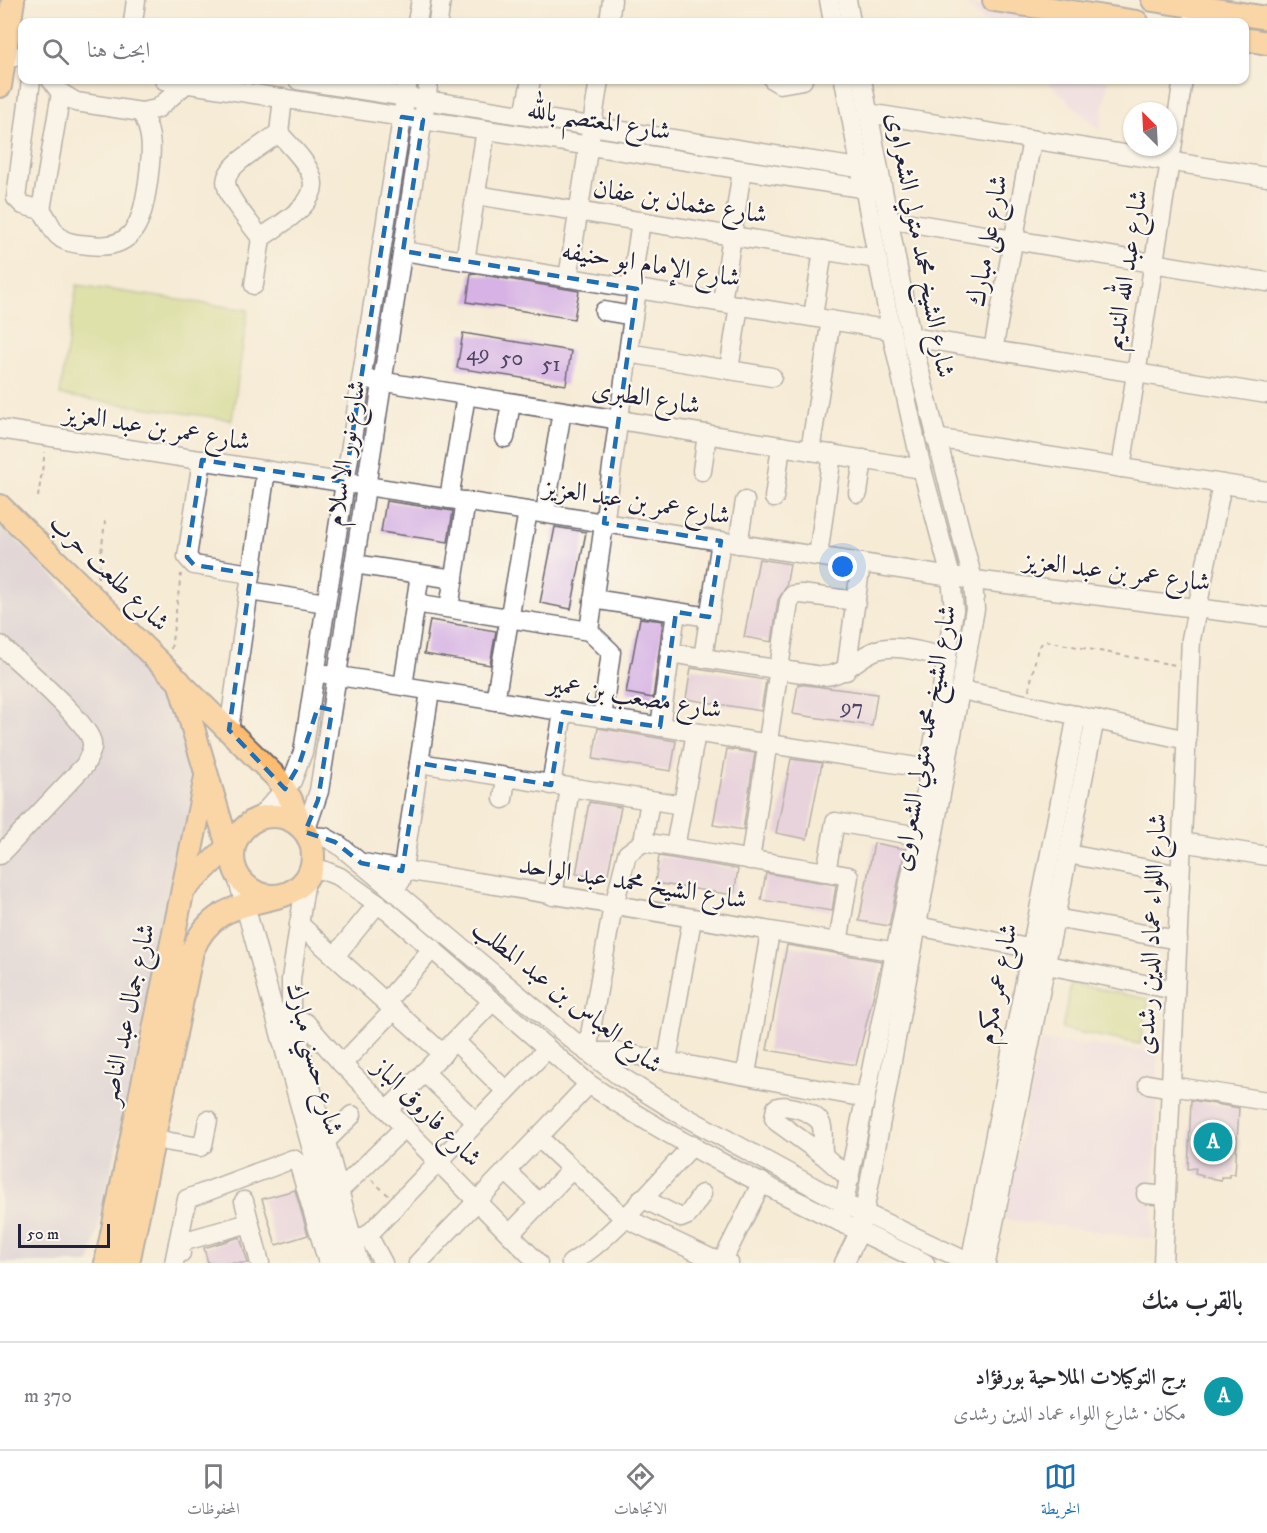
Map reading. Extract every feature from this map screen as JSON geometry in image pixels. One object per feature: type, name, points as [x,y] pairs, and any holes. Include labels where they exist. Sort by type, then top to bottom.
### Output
[{"type":"main road","points":[[0,86],[10,45],[13,0]]},
{"type":"main road","points":[[994,0],[1111,18]]},
{"type":"main road","points":[[1153,0],[1195,10],[1267,18]]},
{"type":"main road","points":[[1249,40],[1267,43]]},
{"type":"main road","name":"شارع طلعت حرب","points":[[0,506],[229,730],[285,789],[317,832]]},
{"type":"main road","name":"شارع طلعت حرب","points":[[173,675],[233,854]]},
{"type":"main road","name":"شارع جمال عبد الناصر","points":[[128,1263],[142,1137],[184,889],[206,777]]},
{"type":"main road","points":[[184,889],[233,854],[250,823],[258,819],[267,816],[286,818],[317,832],[309,874],[300,886],[284,895],[268,896],[254,892],[242,882],[233,854]]},
{"type":"main road","name":"شارع جمال عبد الناصر","points":[[106,1263],[192,951],[211,920],[245,906],[284,895]]},
{"type":"street","points":[[134,18],[136,0]]},
{"type":"street","points":[[418,18],[421,0]]},
{"type":"street","points":[[439,18],[441,0]]},
{"type":"street","points":[[610,18],[612,0]]},
{"type":"street","points":[[829,0],[832,18]]},
{"type":"street","points":[[847,0],[851,18]]},
{"type":"street","points":[[30,84],[16,198],[23,205],[41,210]]},
{"type":"street","points":[[56,86],[76,102],[141,112],[157,109],[186,84]]},
{"type":"street","name":"شارع المعتصم بالله","points":[[193,84],[883,192]]},
{"type":"street","name":"شارع المعتصم بالله","points":[[352,84],[407,88],[426,99],[879,171]]},
{"type":"street","name":"شارع نور الاسلام","points":[[317,832],[318,800],[428,84]]},
{"type":"street","points":[[524,115],[530,84]]},
{"type":"street","points":[[568,278],[598,84]]},
{"type":"street","name":"شارع الشيخ محمد متولي الشعراوى","points":[[844,1263],[862,1222],[917,926],[938,771],[947,657],[954,610],[951,577],[922,469],[891,330],[845,84]]},
{"type":"street","name":"شارع عبد الله النديم","points":[[1121,468],[1183,84]]},
{"type":"street","name":"شارع الشيخ محمد متولي الشعراوى","points":[[842,1213],[919,836],[962,690],[975,618],[973,580],[911,337],[868,113],[868,85]]},
{"type":"street","points":[[56,86],[41,210],[56,234],[70,242],[107,246],[130,235],[143,213],[152,153],[148,124],[141,112]]},
{"type":"street","name":"شارع نور الاسلام","points":[[258,819],[291,781],[303,752],[407,88]]},
{"type":"street","points":[[254,285],[261,238],[310,199],[314,188],[312,176],[279,133],[283,98]]},
{"type":"street","points":[[868,113],[1117,145],[1170,162],[1267,177]]},
{"type":"street","points":[[465,261],[486,130]]},
{"type":"street","points":[[261,238],[231,200],[226,191],[225,180],[229,169],[238,161],[279,133]]},
{"type":"street","name":"شارع على مبارك","points":[[993,350],[1014,240],[1028,134]]},
{"type":"street","points":[[19,168],[47,173]]},
{"type":"street","points":[[729,370],[732,236],[742,170]]},
{"type":"street","name":"شارع عثمان بن عفان","points":[[476,195],[877,259]]},
{"type":"street","points":[[888,219],[1267,282]]},
{"type":"street","points":[[589,631],[633,316],[641,222]]},
{"type":"street","points":[[813,317],[823,250]]},
{"type":"street","name":"شارع الإمام ابو حنيفه","points":[[403,251],[891,330]]},
{"type":"street","points":[[604,311],[633,316]]},
{"type":"street","points":[[810,451],[831,320]]},
{"type":"street","points":[[911,337],[1267,394]]},
{"type":"street","points":[[628,353],[772,377]]},
{"type":"street","name":"شارع الطبرى","points":[[361,379],[922,469]]},
{"type":"street","points":[[449,608],[454,579],[466,395]]},
{"type":"street","points":[[506,438],[512,403]]},
{"type":"street","points":[[495,701],[509,618],[562,411]]},
{"type":"street","name":"شارع عمر بن عبد العزيز","points":[[0,429],[951,577],[1267,617]]},
{"type":"street","points":[[702,471],[707,434]]},
{"type":"street","points":[[935,438],[1267,491]]},
{"type":"street","points":[[774,498],[781,446]]},
{"type":"street","points":[[818,556],[832,454]]},
{"type":"street","points":[[858,493],[863,459]]},
{"type":"street","points":[[202,460],[186,549],[189,560],[194,565],[326,603]]},
{"type":"street","points":[[229,730],[266,470]]},
{"type":"street","name":"شارع اللواء عماد الدين رشدى","points":[[1163,1263],[1190,668],[1197,608],[1222,484]]},
{"type":"street","points":[[703,658],[709,617],[729,542],[745,501]]},
{"type":"street","points":[[846,670],[861,563]]},
{"type":"street","points":[[354,564],[454,579]]},
{"type":"street","points":[[403,686],[420,574]]},
{"type":"street","points":[[750,860],[791,597],[801,594],[856,601]]},
{"type":"street","points":[[593,599],[709,617]]},
{"type":"street","points":[[416,603],[589,631],[611,652],[602,718]]},
{"type":"street","points":[[660,727],[676,612]]},
{"type":"street","points":[[0,645],[81,723],[92,743],[91,754],[85,765],[0,855]]},
{"type":"street","points":[[670,653],[822,676],[846,670],[869,654],[881,649],[947,657]]},
{"type":"street","name":"شارع مصعب بن عمير","points":[[315,673],[938,771]]},
{"type":"street","points":[[962,690],[1187,740]]},
{"type":"street","points":[[335,956],[384,908],[400,896],[430,691]]},
{"type":"street","points":[[551,785],[563,712]]},
{"type":"street","name":"شارع عمر مكرم","points":[[986,1263],[1038,957],[1055,918],[1068,854],[1086,717]]},
{"type":"street","name":"شارع عمر مكرم","points":[[970,1263],[1038,957],[1086,717]]},
{"type":"street","points":[[675,847],[696,733]]},
{"type":"street","points":[[419,763],[682,806]]},
{"type":"street","points":[[503,799],[506,778]]},
{"type":"street","points":[[553,896],[570,788]]},
{"type":"street","points":[[650,801],[643,842],[627,854],[615,906],[610,917],[587,1052],[617,1052],[746,1074],[866,1098]]},
{"type":"street","points":[[826,872],[835,822],[919,836]]},
{"type":"street","name":"شارع العباس بن عبد المطلب","points":[[317,832],[361,863],[587,1052],[682,1115],[842,1213]]},
{"type":"street","points":[[643,842],[849,876],[838,943]]},
{"type":"street","points":[[1182,842],[1267,856]]},
{"type":"street","name":"شارع حسني مبارك","points":[[233,854],[245,906],[325,1142],[339,1191],[360,1237],[359,1263]]},
{"type":"street","points":[[1068,854],[1180,875]]},
{"type":"street","name":"شارع الشيخ محمد عبد الواحد","points":[[361,863],[897,952]]},
{"type":"street","name":"شارع العباس بن عبد المطلب","points":[[309,874],[335,874],[384,908],[589,1084],[640,1117],[762,1182],[970,1263]]},
{"type":"street","name":"شارع حسني مبارك","points":[[309,874],[291,979],[282,1012],[343,1263]]},
{"type":"street","points":[[1055,918],[1178,940]]},
{"type":"street","points":[[667,1061],[693,919]]},
{"type":"street","points":[[299,924],[390,1006],[449,1047],[506,1091]]},
{"type":"street","points":[[917,926],[1023,946],[1052,966],[1175,990]]},
{"type":"street","points":[[746,1074],[770,932]]},
{"type":"street","points":[[342,1064],[390,1006],[433,948]]},
{"type":"street","points":[[388,1110],[493,1001]]},
{"type":"street","name":"شارع فاروق الباز","points":[[282,1012],[306,1023],[342,1064],[538,1263]]},
{"type":"street","points":[[383,1263],[360,1237],[398,1204],[547,1049]]},
{"type":"street","points":[[424,1072],[476,1122]]},
{"type":"street","points":[[418,1263],[589,1084]]},
{"type":"street","points":[[1148,1084],[1267,1101]]},
{"type":"street","points":[[325,1142],[352,1115]]},
{"type":"street","points":[[142,1137],[200,1147],[203,1145],[208,1120]]},
{"type":"street","points":[[339,1191],[405,1127]]},
{"type":"street","points":[[538,1137],[623,1217],[710,1258],[726,1262],[762,1182]]},
{"type":"street","points":[[571,1263],[587,1252],[693,1145]]},
{"type":"street","points":[[824,1156],[850,1179]]},
{"type":"street","points":[[174,1263],[188,1198],[293,1158],[298,1162],[328,1263]]},
{"type":"street","points":[[510,1234],[572,1169]]},
{"type":"street","points":[[506,1172],[539,1203]]},
{"type":"street","points":[[642,1198],[684,1218],[702,1194]]},
{"type":"street","points":[[1146,1194],[1166,1196]]},
{"type":"street","points":[[244,1201],[260,1263]]},
{"type":"street","name":"شارع العباس بن عبد المطلب","points":[[862,1222],[918,1262]]},
{"type":"street","points":[[178,1243],[249,1223]]},
{"type":"street","points":[[178,1243],[183,1263]]},
{"type":"path","points":[[38,497],[47,436]]},
{"type":"path","points":[[96,599],[105,521]]},
{"type":"path","points":[[173,675],[182,573],[189,560]]},
{"type":"path","points":[[1026,704],[1038,647],[1046,641],[1190,668]]},
{"type":"path","points":[[361,1170],[398,1204]]},
{"type":"highlighted area","points":[[402,117],[423,120],[403,251],[637,289],[604,523],[721,541],[709,617],[676,612],[660,727],[563,712],[551,785],[419,763],[402,871],[361,863],[335,842],[305,832],[318,800],[332,710],[318,707],[299,765],[285,789],[229,730],[251,574],[194,565],[187,557],[202,460],[345,482]]},
{"type":"shaded area","points":[[966,4],[1059,18],[981,18]]},
{"type":"shaded area","points":[[1050,84],[1107,84],[1100,131]]},
{"type":"shaded area","points":[[0,523],[167,689],[201,776],[90,1263],[0,1263]]},
{"type":"shaded area","points":[[1040,1041],[1158,1052],[1152,1239],[1004,1219]]},
{"type":"green space","points":[[77,285],[248,310],[232,420],[60,395]]},
{"type":"green space","points":[[1071,984],[1149,999],[1140,1044],[1062,1029]]},
{"type":"building","points":[[471,273],[579,291],[574,319],[467,302]]},
{"type":"building","points":[[463,333],[571,351],[566,385],[457,368]]},
{"type":"building","points":[[386,501],[453,511],[448,542],[381,532]]},
{"type":"building","points":[[555,527],[586,532],[571,609],[540,603]]},
{"type":"building","points":[[759,559],[790,564],[786,587],[778,600],[772,642],[744,637]]},
{"type":"building","points":[[640,618],[663,621],[653,698],[626,693]]},
{"type":"building","points":[[430,620],[496,631],[490,665],[424,654]]},
{"type":"building","points":[[691,668],[766,680],[761,711],[686,699]]},
{"type":"building","points":[[798,684],[877,694],[872,726],[793,714]]},
{"type":"building","points":[[598,728],[676,741],[671,771],[593,759]]},
{"type":"building","points":[[727,749],[755,753],[743,830],[713,825]]},
{"type":"building","points":[[791,759],[822,763],[807,839],[776,833]]},
{"type":"building","points":[[589,802],[621,807],[607,879],[576,874]]},
{"type":"building","points":[[874,843],[905,849],[889,926],[859,921]]},
{"type":"building","points":[[659,856],[738,869],[734,895],[655,883]]},
{"type":"building","points":[[766,873],[836,885],[832,911],[761,900]]},
{"type":"building","points":[[787,945],[882,961],[856,1065],[767,1050]]},
{"type":"building","points":[[1191,1100],[1239,1108],[1235,1174],[1221,1177],[1221,1180],[1202,1177],[1203,1175],[1195,1173],[1196,1168],[1188,1169]]},
{"type":"building","points":[[295,1190],[308,1235],[276,1245],[262,1199]]},
{"type":"building","points":[[240,1237],[248,1263],[208,1263],[204,1248]]},
{"type":"place","name":"برج التوكيلات الملاحية بورفؤاد","points":[[1213,1142]]}]
